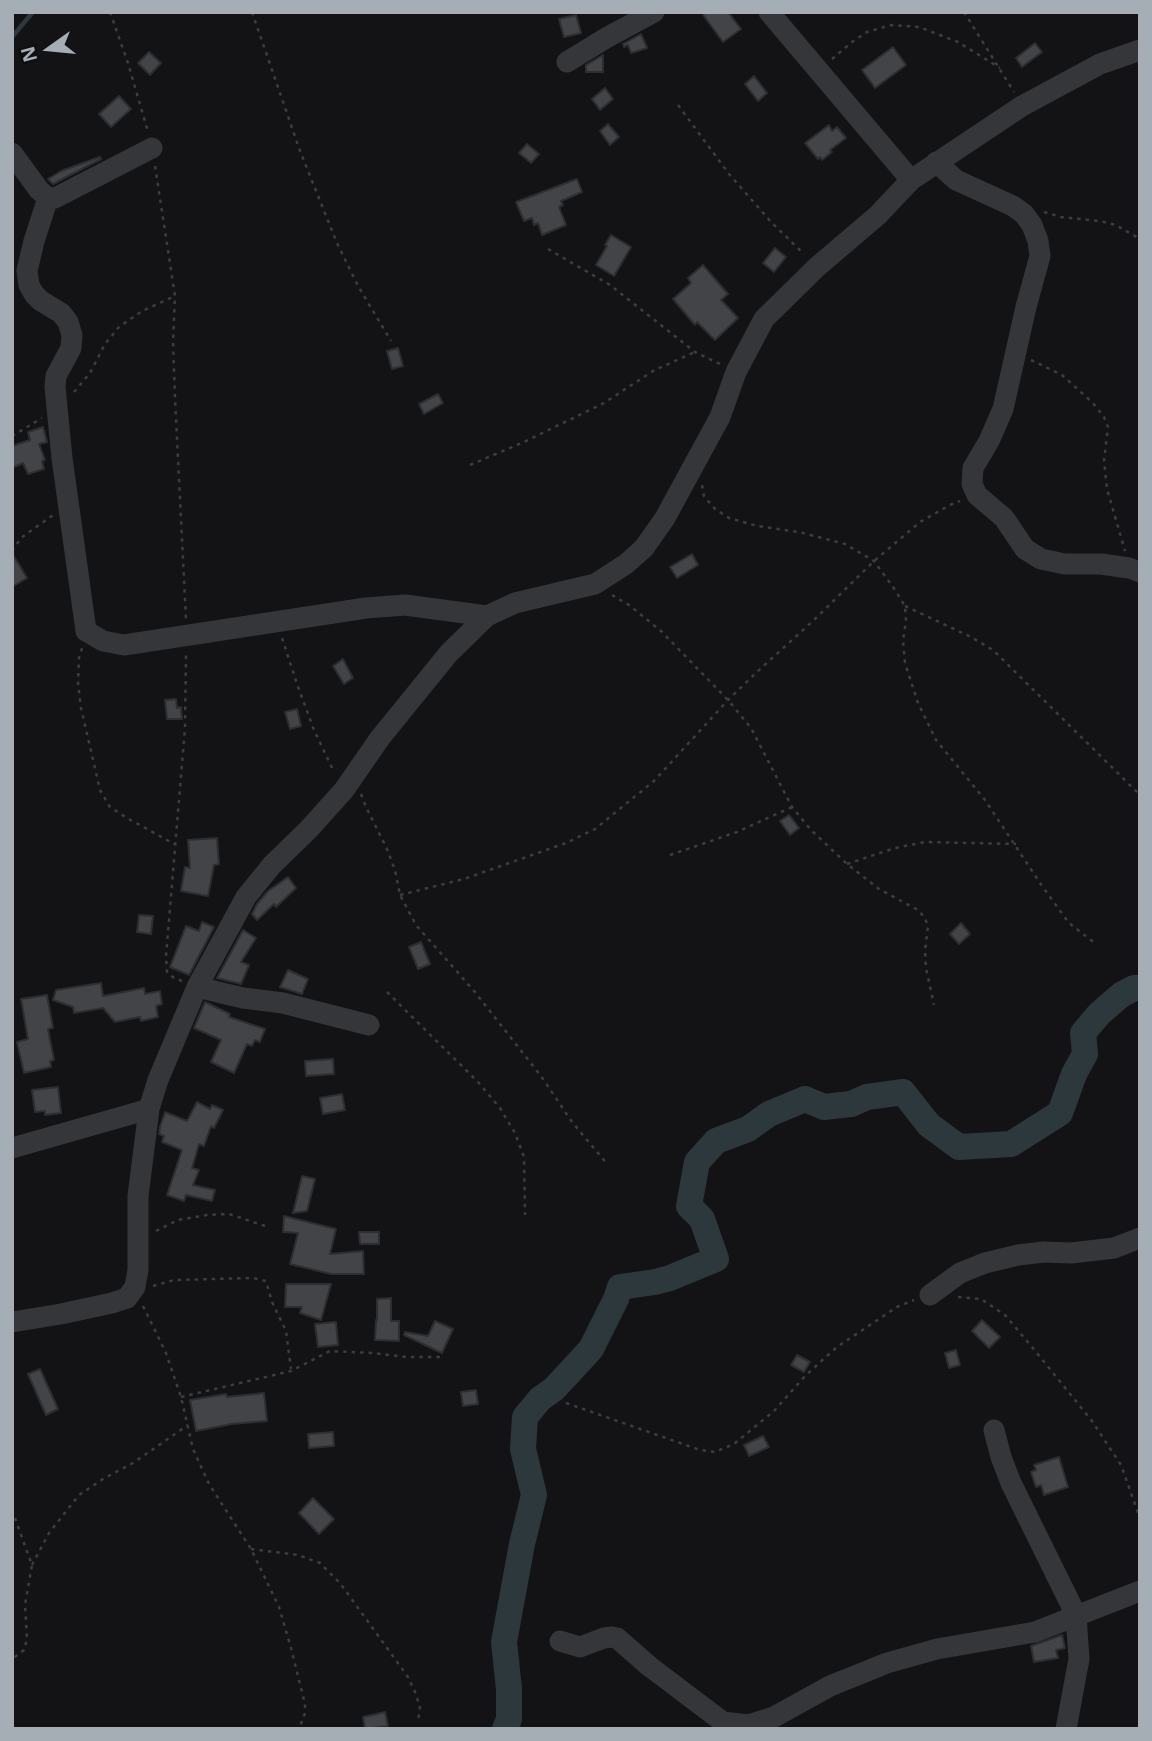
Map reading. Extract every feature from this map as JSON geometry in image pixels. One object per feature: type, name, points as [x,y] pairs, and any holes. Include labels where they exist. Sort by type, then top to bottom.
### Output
[{"type":"street","points":[[567,62],[654,12]]},
{"type":"street","points":[[769,12],[912,180]]},
{"type":"street","points":[[12,1322],[112,1303],[137,1291],[138,1196],[149,1109],[158,1080],[197,987],[246,897],[272,865],[344,790],[380,738],[449,653],[487,616],[515,603],[595,584],[626,564],[644,548],[665,518],[720,417],[736,372],[764,319],[817,267],[878,215],[912,180],[1022,106],[1100,64],[1140,50]]},
{"type":"street","points":[[12,153],[39,190],[48,198],[55,198],[152,148]]},
{"type":"street","points":[[936,162],[956,180],[1013,206],[1024,214],[1032,225],[1040,256],[1003,409],[973,468],[972,484],[977,495],[1004,518],[1025,549],[1041,559],[1065,565],[1101,564],[1134,570]]},
{"type":"street","points":[[48,198],[21,283],[41,301],[61,313],[68,322],[72,335],[71,348],[56,376],[57,408],[81,609],[86,631],[103,641],[124,645],[353,610],[405,605],[487,616]]},
{"type":"street","points":[[197,987],[243,998],[283,1003],[369,1025]]},
{"type":"street","points":[[13,1145],[149,1109]]},
{"type":"street","points":[[930,1295],[960,1273],[985,1263],[1018,1255],[1114,1248],[1140,1238]]},
{"type":"street","points":[[994,1430],[1012,1483],[1076,1615],[1079,1659],[1066,1729]]},
{"type":"street","points":[[560,1641],[580,1647],[612,1636],[617,1638],[723,1722],[748,1725],[774,1717],[830,1686],[887,1663],[937,1649],[1035,1632],[1140,1591]]},
{"type":"path","points":[[110,12],[128,63],[152,148],[175,296],[175,410],[187,636],[185,728],[166,956],[167,972],[174,978],[197,987]]},
{"type":"path","points":[[252,12],[300,151],[337,243],[358,286],[391,341]]},
{"type":"path","points":[[964,12],[1022,106]]},
{"type":"path","points":[[819,70],[867,32],[891,25],[919,27],[958,42],[1000,68]]},
{"type":"path","points":[[678,105],[729,174],[771,222],[817,267]]},
{"type":"path","points":[[1041,211],[1061,217],[1116,225],[1140,239]]},
{"type":"path","points":[[548,249],[610,285],[695,352],[736,372]]},
{"type":"path","points":[[12,436],[57,408],[78,389],[105,344],[119,327],[142,310],[175,296]]},
{"type":"path","points":[[470,465],[604,403],[653,371],[695,352]]},
{"type":"path","points":[[1017,352],[1062,375],[1104,416],[1108,427],[1104,461],[1107,489],[1134,570]]},
{"type":"path","points":[[698,458],[704,496],[715,509],[729,518],[845,544],[874,561],[905,606],[905,663],[936,740],[985,800],[1069,923],[1096,944]]},
{"type":"path","points":[[400,895],[464,879],[566,843],[596,829],[654,781],[728,700],[874,561],[920,522],[950,505],[977,495]]},
{"type":"path","points":[[12,551],[21,538],[68,501]]},
{"type":"path","points":[[595,584],[629,605],[661,631],[728,700],[751,728],[792,807],[811,830],[847,864],[879,889],[918,910],[928,922],[925,960],[934,1005]]},
{"type":"path","points":[[905,606],[993,650],[1140,795]]},
{"type":"path","points":[[277,622],[314,730],[344,790]]},
{"type":"path","points":[[86,631],[79,658],[78,683],[100,790],[110,807],[176,845]]},
{"type":"path","points":[[356,771],[366,807],[395,870],[400,895],[416,925],[474,990],[541,1076],[572,1122],[608,1165]]},
{"type":"path","points":[[670,855],[737,832],[792,807]]},
{"type":"path","points":[[847,864],[895,848],[925,842],[1016,844]]},
{"type":"path","points":[[387,992],[478,1082],[516,1133],[524,1157],[525,1215]]},
{"type":"path","points":[[137,1240],[178,1220],[207,1214],[229,1214],[265,1226]]},
{"type":"path","points":[[291,1371],[286,1331],[271,1302],[266,1281],[253,1278],[174,1280],[137,1291],[166,1353],[181,1397],[193,1449],[209,1484],[251,1549],[278,1607],[304,1704],[305,1713],[299,1729]]},
{"type":"path","points":[[566,1404],[700,1450],[715,1452],[734,1444],[774,1411],[806,1375],[837,1347],[897,1307],[930,1295],[981,1299],[1005,1315],[1092,1421],[1121,1465],[1140,1518]]},
{"type":"path","points":[[181,1397],[291,1371],[330,1351],[441,1357]]},
{"type":"path","points":[[12,1659],[24,1650],[27,1639],[25,1605],[32,1565],[49,1533],[79,1495],[133,1463],[188,1425]]},
{"type":"path","points":[[12,1510],[32,1565]]},
{"type":"path","points":[[251,1549],[298,1555],[320,1563],[333,1576],[408,1677],[420,1707],[418,1721]]},
{"type":"building","points":[[701,12],[728,12],[741,29],[723,42]]},
{"type":"building","points":[[576,15],[581,33],[564,37],[559,19]]},
{"type":"building","points":[[641,34],[647,48],[631,53],[628,45],[624,47],[623,44]]},
{"type":"building","points":[[1035,43],[1042,52],[1022,67],[1016,58]]},
{"type":"building","points":[[893,47],[906,65],[875,88],[862,70]]},
{"type":"building","points":[[149,52],[161,63],[150,75],[138,63]]},
{"type":"building","points":[[603,55],[603,72],[586,72],[586,65]]},
{"type":"building","points":[[754,76],[767,93],[758,101],[745,84]]},
{"type":"building","points":[[605,88],[613,99],[600,110],[592,99]]},
{"type":"building","points":[[119,96],[131,109],[111,127],[99,114]]},
{"type":"building","points":[[608,124],[619,137],[610,145],[600,131]]},
{"type":"building","points":[[829,125],[832,131],[837,127],[846,138],[822,160],[820,157],[818,159],[805,143]]},
{"type":"building","points":[[527,144],[539,154],[531,163],[519,153]]},
{"type":"building","points":[[100,157],[101,159],[53,184],[48,179],[61,171]]},
{"type":"building","points":[[577,179],[582,192],[561,201],[563,205],[559,207],[566,225],[542,235],[538,223],[534,225],[532,218],[524,221],[516,202]]},
{"type":"building","points":[[611,235],[631,247],[614,276],[596,265]]},
{"type":"building","points":[[775,248],[786,257],[774,272],[763,263]]},
{"type":"building","points":[[703,265],[728,294],[721,300],[738,318],[715,340],[697,322],[695,325],[673,299],[691,283],[688,278]]},
{"type":"building","points":[[398,348],[403,366],[392,369],[387,351]]},
{"type":"building","points":[[438,394],[443,403],[424,414],[419,404]]},
{"type":"building","points":[[43,427],[47,442],[39,444],[45,460],[42,461],[44,469],[28,474],[23,463],[12,468],[12,446],[30,440],[28,432]]},
{"type":"building","points":[[12,553],[27,578],[12,587]]},
{"type":"building","points":[[692,554],[698,565],[677,578],[670,567]]},
{"type":"building","points":[[343,659],[353,678],[344,684],[333,666]]},
{"type":"building","points":[[176,699],[177,708],[181,707],[182,719],[167,719],[165,700]]},
{"type":"building","points":[[297,709],[301,726],[290,729],[285,712]]},
{"type":"building","points":[[789,815],[799,828],[790,835],[780,821]]},
{"type":"building","points":[[217,838],[219,864],[214,865],[208,896],[181,891],[185,867],[190,868],[188,840]]},
{"type":"building","points":[[288,877],[296,888],[257,920],[252,914],[257,904],[268,891]]},
{"type":"building","points":[[139,915],[153,916],[151,934],[137,932]]},
{"type":"building","points":[[202,922],[214,927],[189,975],[170,967],[186,926],[199,931]]},
{"type":"building","points":[[961,923],[970,934],[959,944],[950,934]]},
{"type":"building","points":[[243,930],[256,938],[241,962],[249,965],[241,984],[217,978]]},
{"type":"building","points":[[421,942],[430,964],[418,969],[409,947]]},
{"type":"building","points":[[288,970],[308,979],[302,994],[280,987]]},
{"type":"building","points":[[101,983],[103,996],[144,988],[145,994],[160,991],[162,1004],[156,1006],[158,1017],[115,1022],[103,1008],[74,1013],[73,1007],[53,1000],[56,990]]},
{"type":"building","points":[[47,995],[53,1028],[48,1029],[54,1060],[50,1061],[51,1067],[24,1073],[17,1042],[28,1039],[21,999]]},
{"type":"building","points":[[205,1002],[230,1014],[229,1017],[265,1029],[260,1042],[255,1040],[252,1046],[247,1044],[234,1073],[211,1062],[221,1040],[194,1028]]},
{"type":"building","points":[[333,1059],[334,1074],[306,1076],[305,1061]]},
{"type":"building","points":[[58,1087],[61,1113],[45,1115],[45,1111],[35,1112],[32,1090]]},
{"type":"building","points":[[342,1094],[345,1110],[323,1114],[320,1098]]},
{"type":"building","points":[[197,1102],[210,1109],[212,1105],[223,1110],[214,1128],[211,1126],[204,1146],[199,1144],[192,1168],[199,1170],[193,1185],[215,1190],[212,1201],[186,1195],[184,1201],[167,1195],[182,1150],[162,1142],[164,1136],[159,1134],[160,1127],[165,1112],[187,1121]]},
{"type":"building","points":[[302,1176],[315,1179],[307,1211],[293,1213]]},
{"type":"building","points":[[284,1216],[336,1229],[330,1254],[363,1251],[364,1274],[331,1274],[290,1264],[298,1233],[283,1232]]},
{"type":"building","points":[[359,1232],[379,1232],[379,1244],[360,1244]]},
{"type":"building","points":[[286,1284],[331,1284],[321,1320],[300,1313],[302,1307],[285,1307]]},
{"type":"building","points":[[391,1298],[391,1321],[399,1321],[399,1341],[375,1340],[377,1299]]},
{"type":"building","points":[[982,1320],[1000,1337],[989,1348],[972,1331]]},
{"type":"building","points":[[435,1321],[453,1329],[442,1353],[404,1335],[405,1332],[428,1336]]},
{"type":"building","points":[[336,1322],[338,1345],[318,1347],[315,1324]]},
{"type":"building","points":[[956,1350],[960,1365],[949,1368],[945,1353]]},
{"type":"building","points":[[797,1355],[810,1362],[804,1372],[791,1365]]},
{"type":"building","points":[[40,1369],[58,1409],[46,1415],[28,1374]]},
{"type":"building","points":[[476,1390],[478,1404],[463,1406],[461,1392]]},
{"type":"building","points":[[264,1393],[267,1421],[196,1431],[190,1400],[226,1394],[227,1397]]},
{"type":"building","points":[[333,1432],[334,1446],[309,1448],[308,1434]]},
{"type":"building","points":[[763,1436],[769,1447],[749,1456],[744,1445]]},
{"type":"building","points":[[1059,1457],[1068,1487],[1044,1495],[1041,1485],[1036,1487],[1031,1472],[1036,1470],[1034,1465]]},
{"type":"building","points":[[313,1498],[334,1519],[319,1534],[299,1513]]},
{"type":"building","points":[[1062,1635],[1065,1648],[1056,1650],[1058,1658],[1034,1662],[1031,1646]]},
{"type":"building","points":[[385,1712],[388,1726],[365,1729],[363,1717]]},
{"type":"waterway","points":[[12,37],[33,12]]},
{"type":"waterway","points":[[505,1729],[509,1719],[509,1689],[504,1642],[534,1495],[523,1449],[525,1417],[591,1349],[620,1287],[670,1278],[716,1259],[702,1219],[689,1206],[697,1162],[716,1141],[748,1129],[769,1114],[805,1099],[824,1107],[903,1092],[929,1125],[959,1147],[1011,1144],[1060,1113],[1074,1074],[1085,1054],[1083,1033],[1099,1014],[1121,995],[1140,988]]}]
